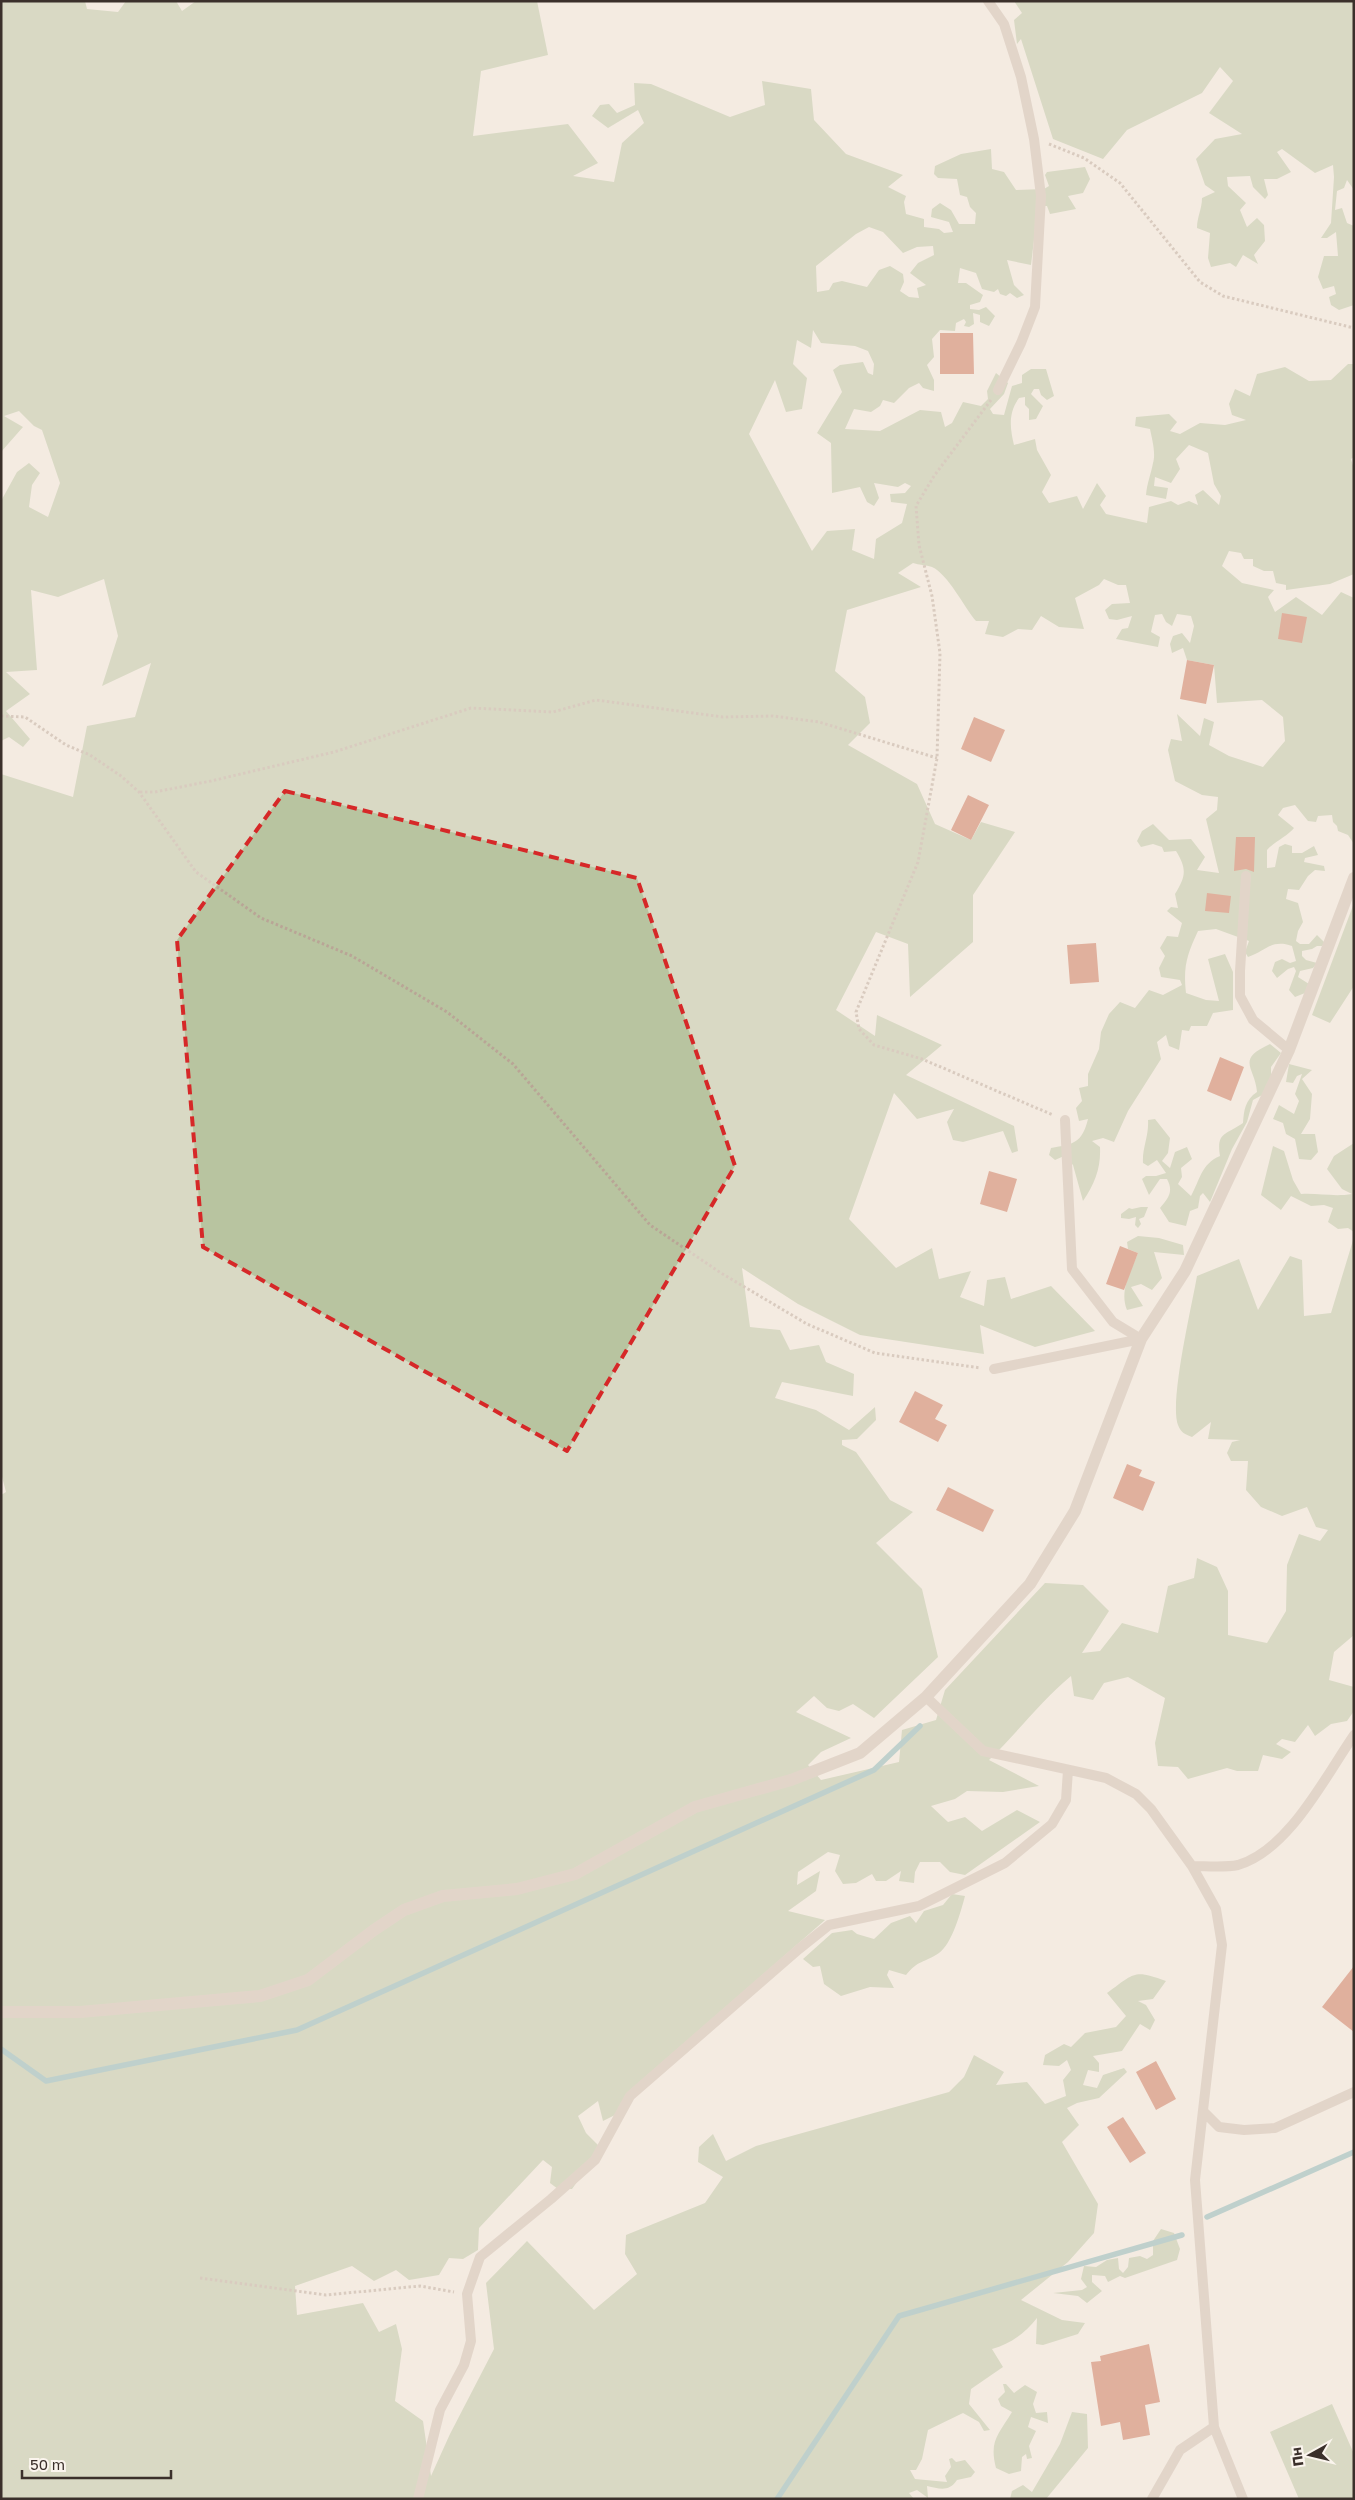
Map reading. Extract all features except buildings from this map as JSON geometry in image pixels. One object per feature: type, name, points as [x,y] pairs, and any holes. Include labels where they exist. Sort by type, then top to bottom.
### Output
[{"type":"street","points":[[1,2012],[80,2012],[260,1996],[308,1980],[374,1930],[404,1910],[443,1896],[516,1889],[575,1874],[695,1807],[791,1780],[860,1753],[926,1697],[1030,1584],[1075,1511],[1140,1340],[1186,1271],[1289,1050],[1354,878]]},
{"type":"lane","points":[[988,1],[1004,24],[1021,77],[1034,138],[1041,196],[1035,307],[1021,343],[998,390]]},
{"type":"lane","points":[[1246,876],[1240,996],[1253,1020],[1289,1050]]},
{"type":"lane","points":[[1065,1120],[1072,1269],[1113,1322],[1140,1340]]},
{"type":"lane","points":[[994,1369],[1140,1340]]},
{"type":"lane","points":[[926,1697],[983,1750],[1106,1778],[1136,1794],[1151,1809],[1192,1866],[1216,1909],[1222,1945],[1195,2180],[1214,2427],[1242,2499]]},
{"type":"lane","points":[[1192,1866],[1236,1865],[1264,1853],[1288,1831],[1354,1735]]},
{"type":"lane","points":[[418,2499],[440,2410],[464,2365],[471,2341],[467,2294],[480,2257],[551,2199],[594,2160],[630,2096],[829,1925],[918,1906],[1005,1863],[1052,1824],[1066,1800],[1068,1770]]},
{"type":"lane","points":[[1203,2111],[1219,2128],[1244,2130],[1275,2128],[1354,2092]]},
{"type":"lane","points":[[1152,2499],[1180,2450],[1214,2427]]},
{"type":"path","points":[[1034,138],[1084,158],[1120,183],[1200,282],[1223,296],[1354,328]]},
{"type":"path","points":[[998,390],[934,476],[916,506],[919,546],[932,596],[940,653],[937,758],[918,862],[856,1012],[860,1029],[874,1045],[922,1059],[1065,1120]]},
{"type":"path","points":[[139,792],[155,792],[211,781],[334,752],[472,708],[553,712],[596,700],[723,717],[773,716],[819,722],[937,758]]},
{"type":"path","points":[[1,716],[25,717],[66,745],[90,754],[139,792],[196,872],[262,918],[352,956],[447,1012],[513,1064],[650,1226],[721,1273],[807,1324],[875,1353],[994,1369]]},
{"type":"path","points":[[200,2278],[326,2294],[420,2286],[467,2294]]},
{"type":"highlighted area","points":[[285,791],[637,878],[735,1166],[567,1451],[203,1247],[177,940]]},
{"type":"green space","points":[[1,1],[85,1],[87,9],[118,12],[126,1],[176,1],[182,11],[196,1],[537,1],[548,55],[481,71],[473,136],[568,124],[598,163],[573,176],[614,182],[622,143],[644,123],[638,110],[608,128],[592,116],[600,105],[609,104],[617,113],[635,105],[634,83],[651,84],[730,117],[765,105],[762,81],[811,89],[814,120],[846,154],[903,175],[888,187],[906,196],[904,202],[906,214],[924,219],[924,227],[939,229],[944,233],[953,232],[949,222],[931,217],[932,209],[940,203],[951,210],[959,224],[975,224],[976,213],[970,207],[967,197],[960,195],[957,179],[938,178],[934,174],[935,166],[961,154],[991,149],[992,169],[1004,172],[1016,190],[1044,189],[1049,186],[1045,175],[1047,172],[1085,167],[1090,179],[1083,193],[1068,196],[1076,209],[1050,214],[1047,206],[1038,206],[1031,265],[1007,260],[1014,285],[1024,295],[1017,298],[1010,293],[1006,296],[1000,294],[998,289],[994,292],[982,289],[976,273],[960,268],[958,283],[966,283],[983,295],[980,302],[970,305],[970,309],[979,310],[986,307],[995,316],[989,326],[980,322],[980,315],[973,313],[974,324],[969,327],[964,326],[966,322],[964,319],[956,323],[955,331],[940,330],[932,339],[934,357],[927,365],[934,380],[934,391],[923,388],[919,383],[909,388],[894,403],[883,400],[880,406],[871,412],[854,409],[845,429],[880,431],[920,410],[941,412],[945,427],[952,423],[963,402],[981,406],[988,399],[987,391],[996,373],[1008,383],[1004,394],[990,409],[993,414],[1004,415],[1012,386],[1022,383],[1022,375],[1031,369],[1046,369],[1054,396],[1047,400],[1041,395],[1039,389],[1034,389],[1031,394],[1043,406],[1036,419],[1029,420],[1029,409],[1025,405],[1025,397],[1019,398],[1013,409],[1011,427],[1014,445],[1035,439],[1037,450],[1051,475],[1042,492],[1049,503],[1077,496],[1083,509],[1097,483],[1106,496],[1100,505],[1106,514],[1147,523],[1149,507],[1171,501],[1178,505],[1189,501],[1198,505],[1195,495],[1203,490],[1219,505],[1221,496],[1214,484],[1208,453],[1189,445],[1176,459],[1180,469],[1171,483],[1155,477],[1154,486],[1168,488],[1166,499],[1146,495],[1154,459],[1153,446],[1150,429],[1135,426],[1136,417],[1169,414],[1177,422],[1170,431],[1180,434],[1200,423],[1225,425],[1246,420],[1232,415],[1229,404],[1235,389],[1250,396],[1257,374],[1285,367],[1309,381],[1331,380],[1348,364],[1354,364],[1354,457],[1351,459],[1354,469],[1354,574],[1330,584],[1286,590],[1286,585],[1276,583],[1273,571],[1264,571],[1253,566],[1253,559],[1244,559],[1241,553],[1229,551],[1222,566],[1242,583],[1274,590],[1268,597],[1275,612],[1296,597],[1322,615],[1341,592],[1354,598],[1354,844],[1348,835],[1338,831],[1337,826],[1333,822],[1332,815],[1318,816],[1316,822],[1308,821],[1295,805],[1283,808],[1278,815],[1294,828],[1267,850],[1267,868],[1275,867],[1279,847],[1285,844],[1292,846],[1292,853],[1302,853],[1314,846],[1318,855],[1305,858],[1304,862],[1324,866],[1325,871],[1315,870],[1308,876],[1299,890],[1288,889],[1286,899],[1298,903],[1303,922],[1298,931],[1296,941],[1300,944],[1309,944],[1317,935],[1325,943],[1322,946],[1302,951],[1302,956],[1306,960],[1317,963],[1313,968],[1300,971],[1298,977],[1309,984],[1305,993],[1295,997],[1289,990],[1296,971],[1294,967],[1288,969],[1277,978],[1272,971],[1275,962],[1282,959],[1290,963],[1296,961],[1292,946],[1285,944],[1274,945],[1248,957],[1245,952],[1249,941],[1216,929],[1198,931],[1187,961],[1185,975],[1186,993],[1206,1000],[1219,1001],[1208,959],[1225,954],[1233,972],[1233,1010],[1213,1013],[1207,1026],[1191,1026],[1189,1031],[1182,1030],[1179,1050],[1169,1046],[1166,1035],[1157,1042],[1161,1059],[1128,1111],[1114,1142],[1103,1138],[1092,1141],[1100,1147],[1098,1169],[1094,1182],[1083,1201],[1073,1165],[1064,1156],[1055,1160],[1049,1155],[1051,1148],[1066,1145],[1080,1138],[1086,1127],[1088,1119],[1079,1121],[1076,1108],[1082,1101],[1079,1088],[1088,1086],[1088,1074],[1099,1049],[1101,1032],[1109,1014],[1120,1002],[1135,1008],[1149,990],[1163,995],[1182,985],[1180,980],[1161,977],[1159,968],[1165,956],[1160,948],[1167,936],[1178,937],[1182,923],[1167,911],[1171,907],[1178,908],[1175,894],[1183,877],[1182,863],[1176,851],[1164,852],[1162,847],[1153,844],[1141,847],[1137,841],[1142,831],[1153,824],[1169,840],[1191,839],[1205,857],[1197,870],[1219,873],[1206,819],[1217,810],[1218,797],[1202,795],[1175,781],[1168,750],[1171,739],[1182,741],[1177,714],[1200,736],[1204,718],[1214,722],[1209,745],[1229,756],[1263,767],[1285,741],[1283,717],[1262,700],[1217,703],[1214,665],[1187,660],[1183,648],[1172,653],[1170,644],[1173,636],[1182,633],[1190,643],[1194,626],[1191,616],[1177,614],[1172,626],[1166,622],[1162,614],[1155,615],[1151,632],[1160,637],[1158,647],[1116,639],[1122,629],[1128,628],[1132,616],[1117,620],[1109,619],[1105,610],[1112,604],[1130,603],[1126,585],[1118,585],[1104,579],[1099,585],[1075,598],[1084,629],[1059,627],[1041,616],[1032,630],[1018,629],[1003,637],[985,634],[989,621],[976,621],[944,576],[932,567],[913,563],[898,573],[921,587],[847,610],[835,671],[865,697],[870,723],[848,745],[917,784],[935,824],[971,840],[981,822],[1015,832],[973,895],[973,942],[910,997],[908,944],[876,932],[836,1010],[875,1036],[877,1015],[942,1045],[906,1075],[1014,1126],[1018,1151],[1012,1153],[1003,1131],[963,1142],[953,1140],[947,1122],[954,1109],[917,1119],[894,1093],[849,1219],[896,1268],[932,1248],[939,1279],[971,1271],[960,1297],[984,1306],[987,1280],[1005,1277],[1011,1299],[1051,1286],[1095,1331],[1035,1347],[980,1325],[984,1354],[860,1335],[798,1304],[742,1268],[750,1327],[780,1330],[790,1350],[819,1345],[826,1362],[854,1374],[853,1396],[782,1382],[775,1398],[816,1410],[849,1430],[875,1407],[876,1420],[857,1439],[842,1440],[842,1445],[856,1452],[890,1500],[913,1512],[876,1543],[922,1589],[938,1657],[874,1718],[853,1704],[839,1711],[827,1708],[814,1696],[796,1712],[851,1738],[821,1752],[808,1765],[821,1780],[899,1762],[902,1730],[936,1720],[945,1690],[1045,1583],[1083,1585],[1109,1611],[1082,1653],[1100,1651],[1122,1623],[1158,1633],[1168,1586],[1194,1578],[1197,1558],[1217,1567],[1228,1591],[1228,1635],[1267,1643],[1286,1611],[1287,1565],[1299,1534],[1320,1541],[1328,1530],[1316,1527],[1307,1507],[1282,1516],[1261,1507],[1246,1490],[1248,1461],[1231,1461],[1227,1453],[1232,1442],[1240,1440],[1208,1439],[1211,1422],[1192,1437],[1180,1430],[1176,1413],[1176,1396],[1186,1330],[1197,1276],[1239,1259],[1258,1310],[1290,1256],[1302,1260],[1304,1316],[1331,1313],[1354,1237],[1354,1635],[1334,1652],[1329,1680],[1354,1687],[1354,1711],[1347,1721],[1331,1724],[1315,1736],[1308,1725],[1295,1742],[1282,1739],[1276,1744],[1291,1752],[1282,1759],[1263,1755],[1258,1771],[1237,1771],[1227,1768],[1188,1779],[1178,1767],[1158,1766],[1155,1743],[1165,1698],[1128,1677],[1104,1683],[1093,1700],[1074,1696],[1071,1676],[1050,1695],[989,1760],[1039,1786],[1003,1792],[967,1791],[955,1799],[931,1806],[948,1822],[965,1817],[982,1831],[1017,1810],[1040,1822],[965,1875],[950,1872],[940,1862],[920,1862],[915,1872],[914,1883],[899,1881],[901,1871],[886,1881],[876,1881],[872,1874],[856,1883],[843,1884],[835,1871],[840,1855],[828,1852],[798,1872],[797,1885],[820,1871],[816,1891],[788,1911],[825,1920],[725,2008],[615,2115],[603,2121],[598,2101],[578,2116],[586,2133],[601,2148],[572,2189],[558,2189],[550,2183],[552,2167],[543,2160],[479,2228],[478,2250],[463,2259],[449,2258],[439,2275],[409,2280],[396,2270],[374,2281],[352,2266],[295,2286],[297,2315],[363,2303],[379,2332],[396,2324],[402,2349],[395,2401],[423,2421],[431,2476],[450,2434],[494,2349],[486,2283],[527,2241],[594,2310],[637,2274],[625,2254],[626,2235],[705,2203],[723,2177],[698,2162],[699,2147],[713,2134],[726,2161],[756,2146],[949,2092],[964,2077],[974,2055],[1004,2072],[996,2085],[1027,2082],[1045,2104],[1066,2096],[1063,2080],[1071,2070],[1067,2060],[1059,2066],[1043,2065],[1045,2055],[1064,2044],[1071,2047],[1085,2033],[1116,2027],[1126,2016],[1107,1993],[1129,1977],[1140,1974],[1166,1981],[1153,1999],[1138,2001],[1146,2005],[1155,2020],[1150,2030],[1140,2024],[1122,2051],[1093,2056],[1099,2063],[1099,2072],[1088,2070],[1083,2085],[1097,2088],[1103,2075],[1124,2068],[1127,2072],[1099,2098],[1077,2103],[1067,2108],[1079,2125],[1062,2142],[1098,2204],[1094,2233],[1068,2262],[1021,2300],[1062,2320],[1085,2323],[1078,2334],[1043,2345],[1036,2344],[1037,2318],[1017,2337],[992,2349],[1003,2367],[971,2389],[969,2404],[990,2430],[984,2431],[979,2422],[963,2413],[928,2430],[922,2459],[916,2470],[910,2470],[915,2479],[947,2482],[945,2476],[951,2467],[949,2459],[952,2458],[956,2462],[965,2460],[975,2472],[971,2477],[957,2480],[947,2488],[940,2489],[927,2486],[928,2498],[917,2490],[909,2493],[914,2499],[1,2499],[1,1495],[6,1492],[1,1473],[1,774],[73,797],[87,726],[135,717],[151,663],[102,686],[118,636],[104,579],[58,597],[31,590],[37,670],[6,672],[30,694],[6,711],[30,739],[23,747],[9,737],[1,741],[1,501],[17,472],[29,463],[40,473],[32,485],[29,507],[48,517],[60,483],[42,430],[34,426],[19,411],[4,416],[23,427],[1,452]],"holes":[[[869,227],[883,232],[903,253],[917,247],[933,246],[934,255],[918,263],[910,273],[926,285],[917,288],[919,298],[909,297],[900,291],[904,282],[903,274],[890,266],[879,270],[867,287],[842,281],[833,283],[829,290],[817,292],[816,266],[856,234]],[[813,330],[821,343],[855,346],[868,351],[874,364],[873,375],[868,373],[863,362],[840,365],[833,370],[842,392],[817,433],[831,443],[832,493],[860,487],[867,502],[874,506],[879,498],[874,483],[898,487],[905,483],[911,486],[905,493],[890,494],[891,502],[907,504],[902,523],[876,539],[874,559],[852,550],[855,529],[827,531],[812,551],[749,434],[775,380],[786,412],[802,409],[807,378],[793,364],[797,340],[811,348]]]},
{"type":"green space","points":[[1014,1],[1354,1],[1354,190],[1347,180],[1344,188],[1337,191],[1335,210],[1342,208],[1347,223],[1354,226],[1354,305],[1339,310],[1331,305],[1329,297],[1336,294],[1334,286],[1323,289],[1318,277],[1324,256],[1338,256],[1336,232],[1327,238],[1321,238],[1331,223],[1333,165],[1315,173],[1282,149],[1277,152],[1291,172],[1277,179],[1264,179],[1268,195],[1265,199],[1253,187],[1250,176],[1227,177],[1228,186],[1246,203],[1240,210],[1247,227],[1257,218],[1264,225],[1265,241],[1254,255],[1258,264],[1243,255],[1236,267],[1230,263],[1211,267],[1208,258],[1210,233],[1197,228],[1202,198],[1215,192],[1205,185],[1196,159],[1215,139],[1242,134],[1209,113],[1233,81],[1220,67],[1202,93],[1127,130],[1103,159],[1053,139],[1021,39],[1017,44],[1014,20],[1022,13]]},
{"type":"green space","points":[[1354,903],[1354,986],[1330,1023],[1312,1015]]},
{"type":"green space","points":[[1270,1044],[1281,1053],[1271,1067],[1271,1077],[1264,1094],[1253,1100],[1247,1122],[1232,1149],[1210,1202],[1203,1193],[1200,1196],[1198,1208],[1190,1211],[1186,1226],[1169,1222],[1160,1208],[1168,1198],[1170,1191],[1167,1179],[1160,1179],[1149,1195],[1142,1179],[1146,1176],[1166,1173],[1157,1160],[1148,1166],[1143,1163],[1148,1120],[1155,1119],[1170,1138],[1168,1153],[1162,1161],[1170,1168],[1175,1152],[1187,1147],[1192,1159],[1181,1168],[1182,1177],[1178,1184],[1191,1196],[1205,1168],[1220,1156],[1221,1138],[1227,1132],[1243,1123],[1246,1106],[1250,1098],[1257,1092],[1250,1060],[1259,1050]]},
{"type":"green space","points":[[1289,1064],[1312,1070],[1302,1079],[1312,1094],[1310,1119],[1301,1134],[1315,1134],[1318,1152],[1311,1160],[1299,1159],[1295,1139],[1286,1134],[1283,1123],[1273,1119],[1279,1105],[1294,1114],[1299,1101],[1295,1094],[1302,1074],[1297,1076],[1293,1083],[1286,1082]]},
{"type":"green space","points":[[1354,1143],[1354,1232],[1348,1228],[1338,1229],[1328,1222],[1333,1208],[1324,1205],[1311,1206],[1291,1196],[1281,1210],[1261,1195],[1273,1146],[1284,1151],[1293,1180],[1301,1194],[1352,1194],[1342,1189],[1327,1169],[1334,1156]]},
{"type":"green space","points":[[1148,1207],[1144,1217],[1139,1219],[1141,1224],[1138,1228],[1135,1225],[1136,1217],[1129,1219],[1121,1218],[1121,1214],[1129,1208]]},
{"type":"green space","points":[[1138,1236],[1159,1238],[1183,1245],[1184,1255],[1154,1252],[1162,1278],[1152,1290],[1141,1284],[1131,1287],[1143,1306],[1127,1310],[1124,1296],[1125,1288],[1138,1253],[1128,1249],[1127,1242]]},
{"type":"green space","points":[[952,1894],[965,1896],[955,1927],[944,1949],[918,1964],[906,1975],[889,1970],[887,1975],[894,1988],[870,1987],[841,1996],[824,1984],[820,1966],[813,1967],[803,1959],[832,1933],[852,1930],[857,1934],[874,1939],[891,1923],[910,1916],[916,1923],[924,1911],[943,1905]]},
{"type":"green space","points":[[1161,2229],[1174,2233],[1180,2249],[1177,2260],[1125,2278],[1120,2276],[1108,2282],[1105,2276],[1092,2275],[1092,2282],[1102,2291],[1087,2303],[1078,2296],[1053,2293],[1082,2290],[1087,2287],[1081,2279],[1084,2266],[1096,2267],[1107,2260],[1118,2258],[1119,2269],[1123,2273],[1128,2267],[1129,2258],[1140,2256],[1147,2259],[1153,2255],[1153,2241]]},
{"type":"green space","points":[[1003,2384],[1006,2384],[1014,2393],[1025,2385],[1037,2392],[1033,2404],[1036,2413],[1047,2412],[1048,2423],[1031,2417],[1028,2427],[1036,2431],[1029,2446],[1032,2458],[1027,2459],[1026,2454],[1022,2457],[1021,2471],[1009,2474],[996,2468],[994,2459],[996,2438],[1012,2412],[1001,2406],[998,2399],[1005,2392]]},
{"type":"green space","points":[[1332,2404],[1354,2454],[1354,2499],[1299,2499],[1270,2432]]},
{"type":"green space","points":[[1072,2412],[1087,2414],[1088,2448],[1046,2499],[1010,2499],[1012,2491],[1023,2485],[1032,2492],[1060,2444]]},
{"type":"waterway","points":[[1,2049],[46,2081],[297,2030],[874,1770],[920,1726]]},
{"type":"waterway","points":[[1207,2217],[1354,2152]]},
{"type":"waterway","points":[[777,2499],[899,2316],[1182,2235]]}]
